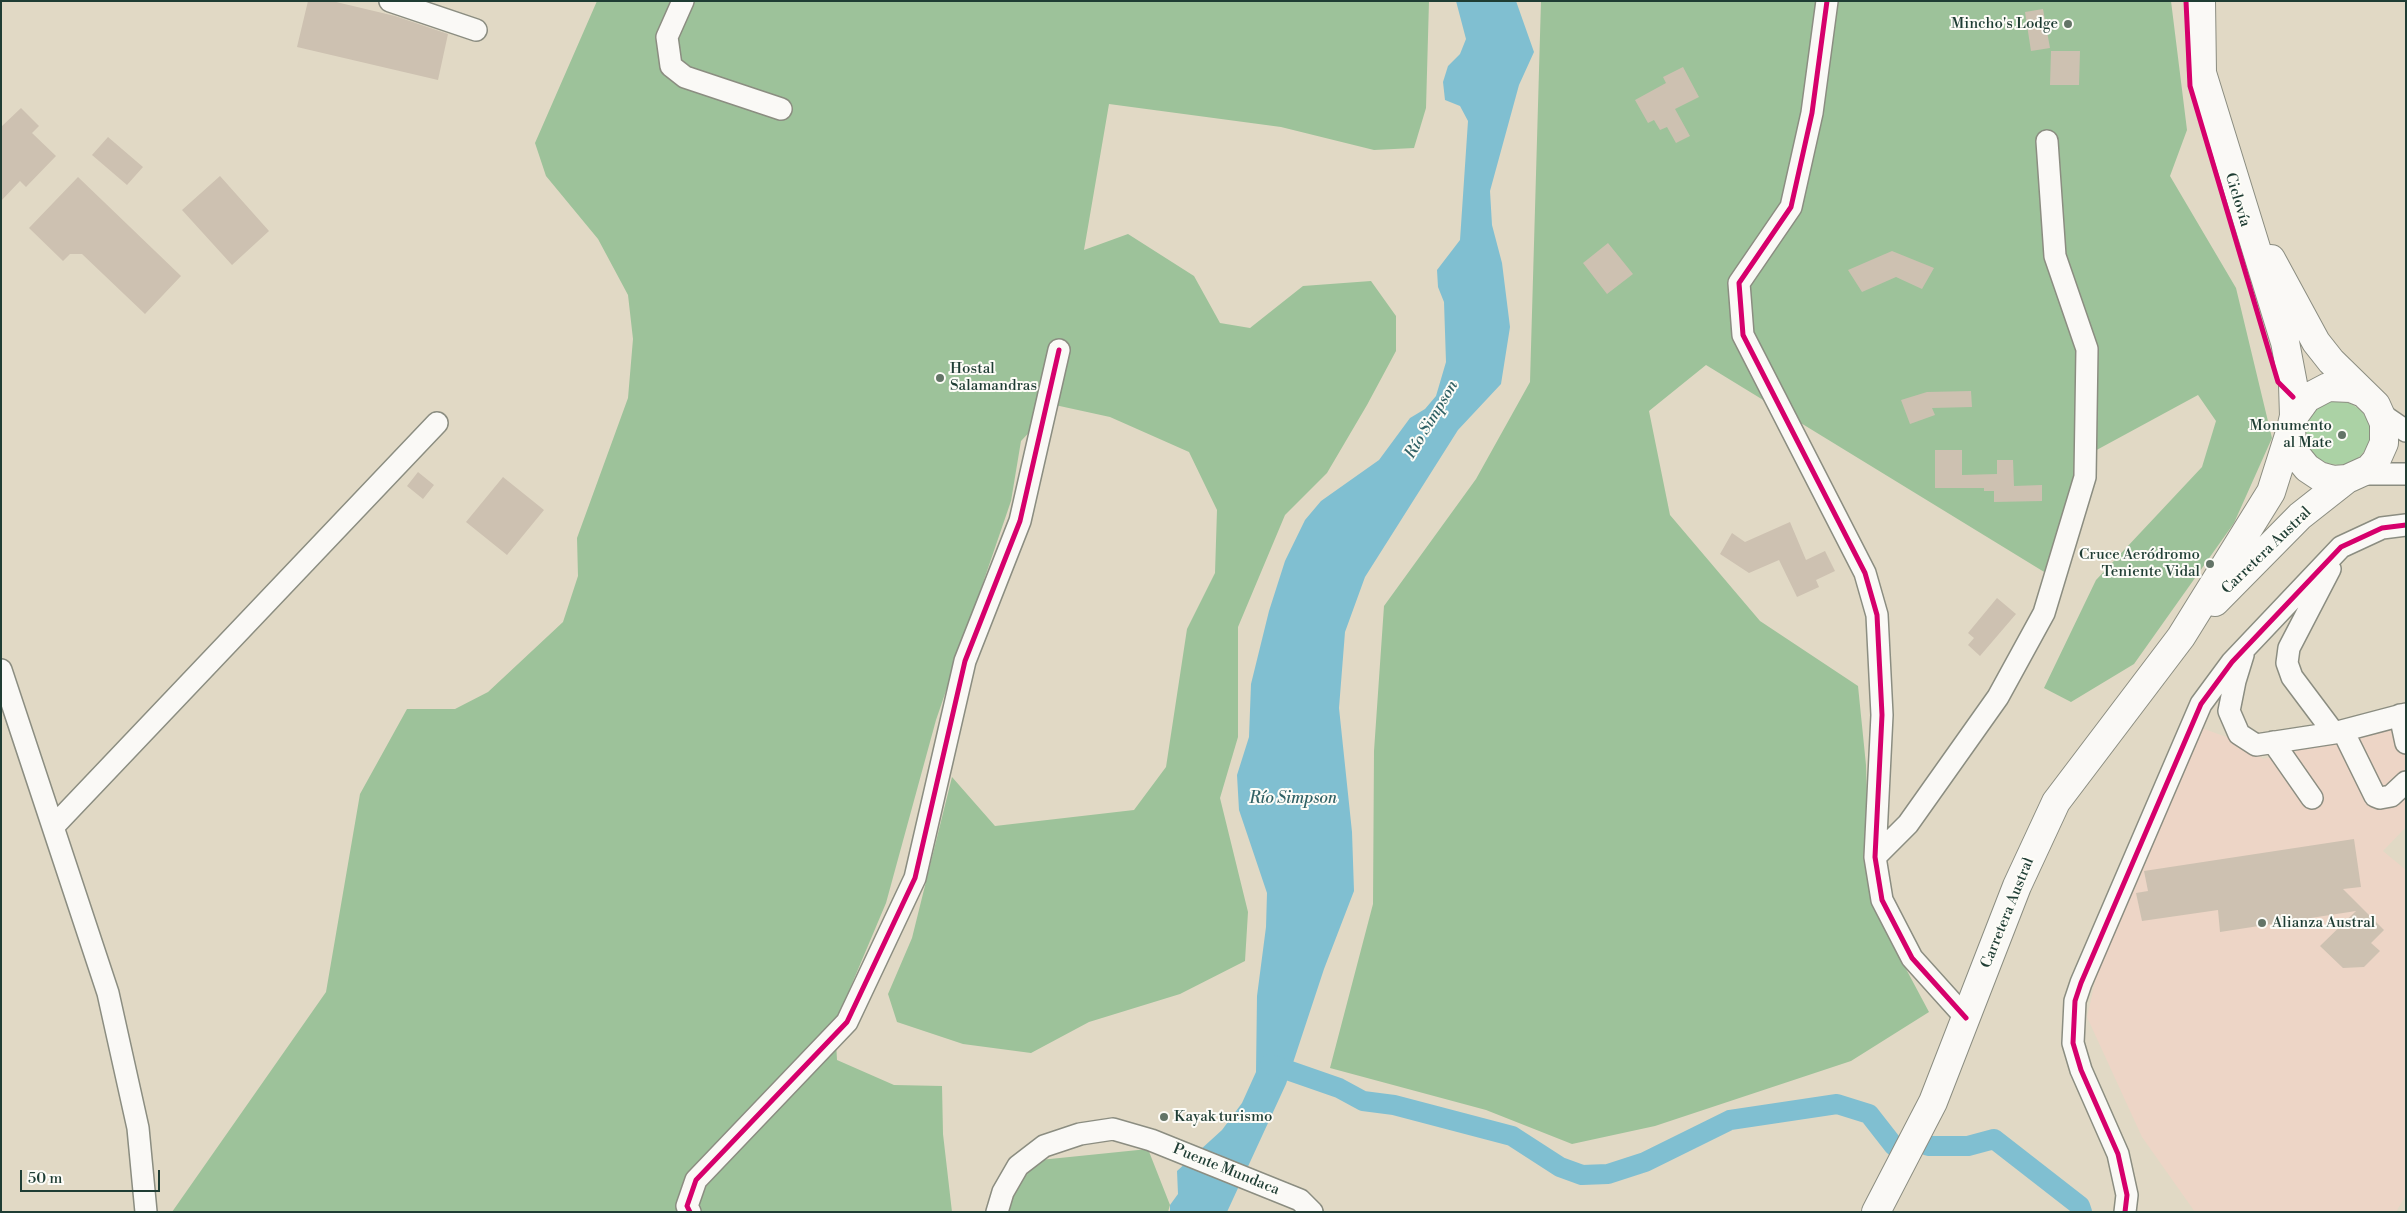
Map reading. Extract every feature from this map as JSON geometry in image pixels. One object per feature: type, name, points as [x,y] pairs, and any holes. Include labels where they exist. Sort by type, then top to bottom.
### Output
[{"type":"highway","name":"Carretera Austral","points":[[1880,1208],[1932,1102],[2017,886],[2056,802],[2181,637],[2271,492],[2293,423],[2293,384],[2285,342],[2202,73],[2201,1]]},
{"type":"highway","name":"Carretera Austral","points":[[2181,637],[2300,516],[2376,461],[2384,443],[2384,423],[2376,405],[2331,361],[2316,342],[2240,200]]},
{"type":"highway","points":[[2354,477],[2333,480],[2319,476],[2307,468],[2298,457],[2292,444],[2293,423],[2307,398],[2328,387],[2345,387],[2362,392]]},
{"type":"street","points":[[390,1],[476,30]]},
{"type":"street","points":[[683,1],[667,37],[670,66],[684,78],[781,109]]},
{"type":"street","points":[[1827,1],[1812,113],[1791,207],[1739,283],[1743,335],[1865,572],[1877,615],[1882,716],[1875,857],[1882,900],[1912,958],[1966,1018]]},
{"type":"street","points":[[1875,857],[1908,824],[1998,697],[2044,613],[2085,477],[2087,349],[2055,256],[2047,141]]},
{"type":"street","points":[[690,1212],[687,1206],[696,1180],[847,1022],[915,878],[965,661],[1020,520],[1059,350]]},
{"type":"street","points":[[2381,414],[2406,431]]},
{"type":"street","points":[[53,827],[437,423]]},
{"type":"street","points":[[2354,477],[2406,474]]},
{"type":"street","points":[[2125,1212],[2127,1195],[2118,1154],[2080,1070],[2073,1043],[2076,1001],[2084,974],[2201,704],[2232,662],[2341,547],[2382,528],[2406,525]]},
{"type":"street","points":[[2341,547],[2289,648],[2287,664],[2292,677],[2338,732],[2375,796],[2380,798],[2390,796],[2406,782]]},
{"type":"street","points":[[2245,648],[2235,681],[2229,711],[2239,734],[2256,745],[2338,732],[2403,715],[2406,743]]},
{"type":"street","points":[[1,670],[108,993],[138,1128],[146,1212]]},
{"type":"street","points":[[2273,742],[2312,798]]},
{"type":"street","name":"Puente Mundaca","points":[[997,1212],[1003,1192],[1018,1166],[1044,1146],[1080,1134],[1113,1129],[1151,1140],[1306,1206]]},
{"type":"shaded area","name":"Alianza Austral","points":[[2406,724],[2406,827],[2383,851],[2406,870],[2406,1195],[2396,1212],[2195,1212],[2142,1137],[2087,1017],[2096,977],[2196,726],[2243,743],[2263,759]]},
{"type":"green space","points":[[597,1],[1429,1],[1426,108],[1414,148],[1374,150],[1281,127],[1109,104],[1084,250],[1128,234],[1194,276],[1220,323],[1250,328],[1303,286],[1371,281],[1396,316],[1396,351],[1327,473],[1285,515],[1238,627],[1238,737],[1220,798],[1248,912],[1245,961],[1180,994],[1089,1022],[1031,1053],[963,1044],[897,1022],[888,994],[912,938],[952,777],[995,826],[1134,810],[1166,767],[1187,629],[1215,573],[1217,510],[1189,452],[1110,417],[1055,405],[1021,441],[1011,501],[936,720],[886,903],[835,1024],[837,1060],[894,1085],[942,1086],[943,1134],[952,1212],[172,1212],[326,992],[360,794],[407,709],[455,709],[488,692],[563,622],[578,576],[577,538],[628,398],[633,339],[628,295],[598,239],[546,176],[535,143]]},
{"type":"green space","points":[[1541,1],[2171,1],[2187,130],[2170,176],[2236,288],[2272,438],[2234,523],[2134,664],[2071,702],[2044,688],[2096,580],[2202,467],[2216,421],[2198,395],[2080,459],[2054,578],[1706,365],[1649,411],[1670,515],[1760,621],[1858,686],[1866,765],[1869,866],[1882,924],[1929,1012],[1851,1061],[1655,1126],[1572,1144],[1486,1110],[1330,1068],[1373,904],[1374,751],[1384,606],[1476,479],[1530,382]]},
{"type":"green space","points":[[2338,401],[2356,407],[2364,415],[2370,433],[2364,451],[2356,459],[2338,465],[2320,459],[2312,451],[2306,433],[2312,415],[2320,407]]},
{"type":"green space","points":[[1148,1149],[1170,1205],[1168,1212],[990,1212],[1040,1160]]},
{"type":"water","name":"Río Simpson","points":[[1456,1],[1516,1],[1534,52],[1519,85],[1490,191],[1492,225],[1502,263],[1510,327],[1501,384],[1458,430],[1365,577],[1345,632],[1339,708],[1352,832],[1354,891],[1324,969],[1286,1084],[1227,1212],[1170,1212],[1170,1205],[1178,1194],[1177,1171],[1222,1130],[1242,1103],[1256,1072],[1257,996],[1266,927],[1267,893],[1239,810],[1237,775],[1249,737],[1251,684],[1269,611],[1285,561],[1305,520],[1321,501],[1379,460],[1410,418],[1425,409],[1436,396],[1446,362],[1444,302],[1438,287],[1437,270],[1460,240],[1468,121],[1460,106],[1445,100],[1443,82],[1448,66],[1460,54],[1466,39]]},
{"type":"building","points":[[308,1],[332,1],[395,16],[448,34],[438,80],[297,47]]},
{"type":"building","points":[[2043,9],[2050,48],[2031,51],[2025,12]]},
{"type":"building","points":[[2051,51],[2080,51],[2079,85],[2050,85]]},
{"type":"building","points":[[1683,67],[1699,97],[1675,109],[1690,136],[1676,143],[1667,127],[1660,130],[1654,120],[1648,123],[1635,100],[1666,83],[1663,77]]},
{"type":"building","points":[[21,108],[39,126],[32,133],[56,156],[26,187],[20,181],[1,201],[1,127]]},
{"type":"building","points":[[108,137],[143,167],[127,185],[92,155]]},
{"type":"building","points":[[220,176],[269,231],[232,265],[182,210]]},
{"type":"building","points":[[78,177],[181,276],[145,314],[82,254],[70,254],[63,261],[29,228]]},
{"type":"building","points":[[1608,243],[1633,274],[1607,294],[1583,263]]},
{"type":"building","points":[[1892,251],[1934,268],[1922,289],[1896,277],[1862,292],[1848,270]]},
{"type":"building","points":[[1971,391],[1972,407],[1932,408],[1935,415],[1910,424],[1901,400],[1927,392]]},
{"type":"building","points":[[1935,450],[1962,450],[1962,475],[1997,474],[1997,460],[2013,460],[2014,486],[2042,485],[2042,501],[1994,502],[1994,491],[1984,491],[1984,488],[1935,488]]},
{"type":"building","points":[[418,472],[434,485],[423,499],[407,486]]},
{"type":"building","points":[[503,477],[544,510],[507,555],[466,522]]},
{"type":"building","points":[[1790,522],[1806,560],[1825,551],[1835,571],[1816,580],[1819,587],[1797,597],[1779,560],[1749,573],[1720,554],[1732,533],[1745,542]]},
{"type":"building","points":[[1997,598],[2016,614],[1980,656],[1968,645],[1974,638],[1968,633]]},
{"type":"building","points":[[2354,839],[2361,887],[2343,889],[2384,930],[2371,943],[2380,951],[2364,967],[2343,968],[2320,946],[2356,911],[2220,932],[2218,910],[2142,921],[2136,893],[2148,891],[2144,871]]},
{"type":"waterway","points":[[1270,1064],[1339,1088],[1363,1101],[1394,1105],[1512,1136],[1560,1167],[1582,1175],[1608,1174],[1645,1162],[1730,1120],[1837,1104],[1869,1114],[1894,1146]]},
{"type":"waterway","points":[[1928,1146],[1968,1146],[1994,1139],[2080,1206],[2082,1212]]},
{"type":"cycle path","points":[[1827,1],[1812,113],[1791,207],[1739,283],[1743,335],[1865,573],[1877,615],[1882,715],[1875,857],[1882,900],[1912,958],[1966,1018]]},
{"type":"cycle path","name":"Ciclovía","points":[[2186,1],[2190,86],[2278,382],[2293,397]]},
{"type":"cycle path","points":[[690,1212],[687,1206],[696,1180],[847,1022],[915,878],[965,661],[1020,521],[1059,350]]},
{"type":"cycle path","points":[[2125,1212],[2127,1195],[2118,1154],[2081,1070],[2073,1043],[2075,1001],[2081,983],[2201,704],[2232,662],[2341,547],[2382,528],[2406,525]]},
{"type":"place","name":"Mincho's Lodge","points":[[2068,24]]},
{"type":"place","name":"Hostal Salamandras","points":[[940,378]]},
{"type":"place","name":"Monumento al Mate","points":[[2342,435]]},
{"type":"place","name":"Cruce Aeródromo Teniente Vidal","points":[[2210,564]]},
{"type":"place","name":"Alianza Austral","points":[[2262,923]]},
{"type":"place","name":"Kayak turismo","points":[[1164,1117]]}]
